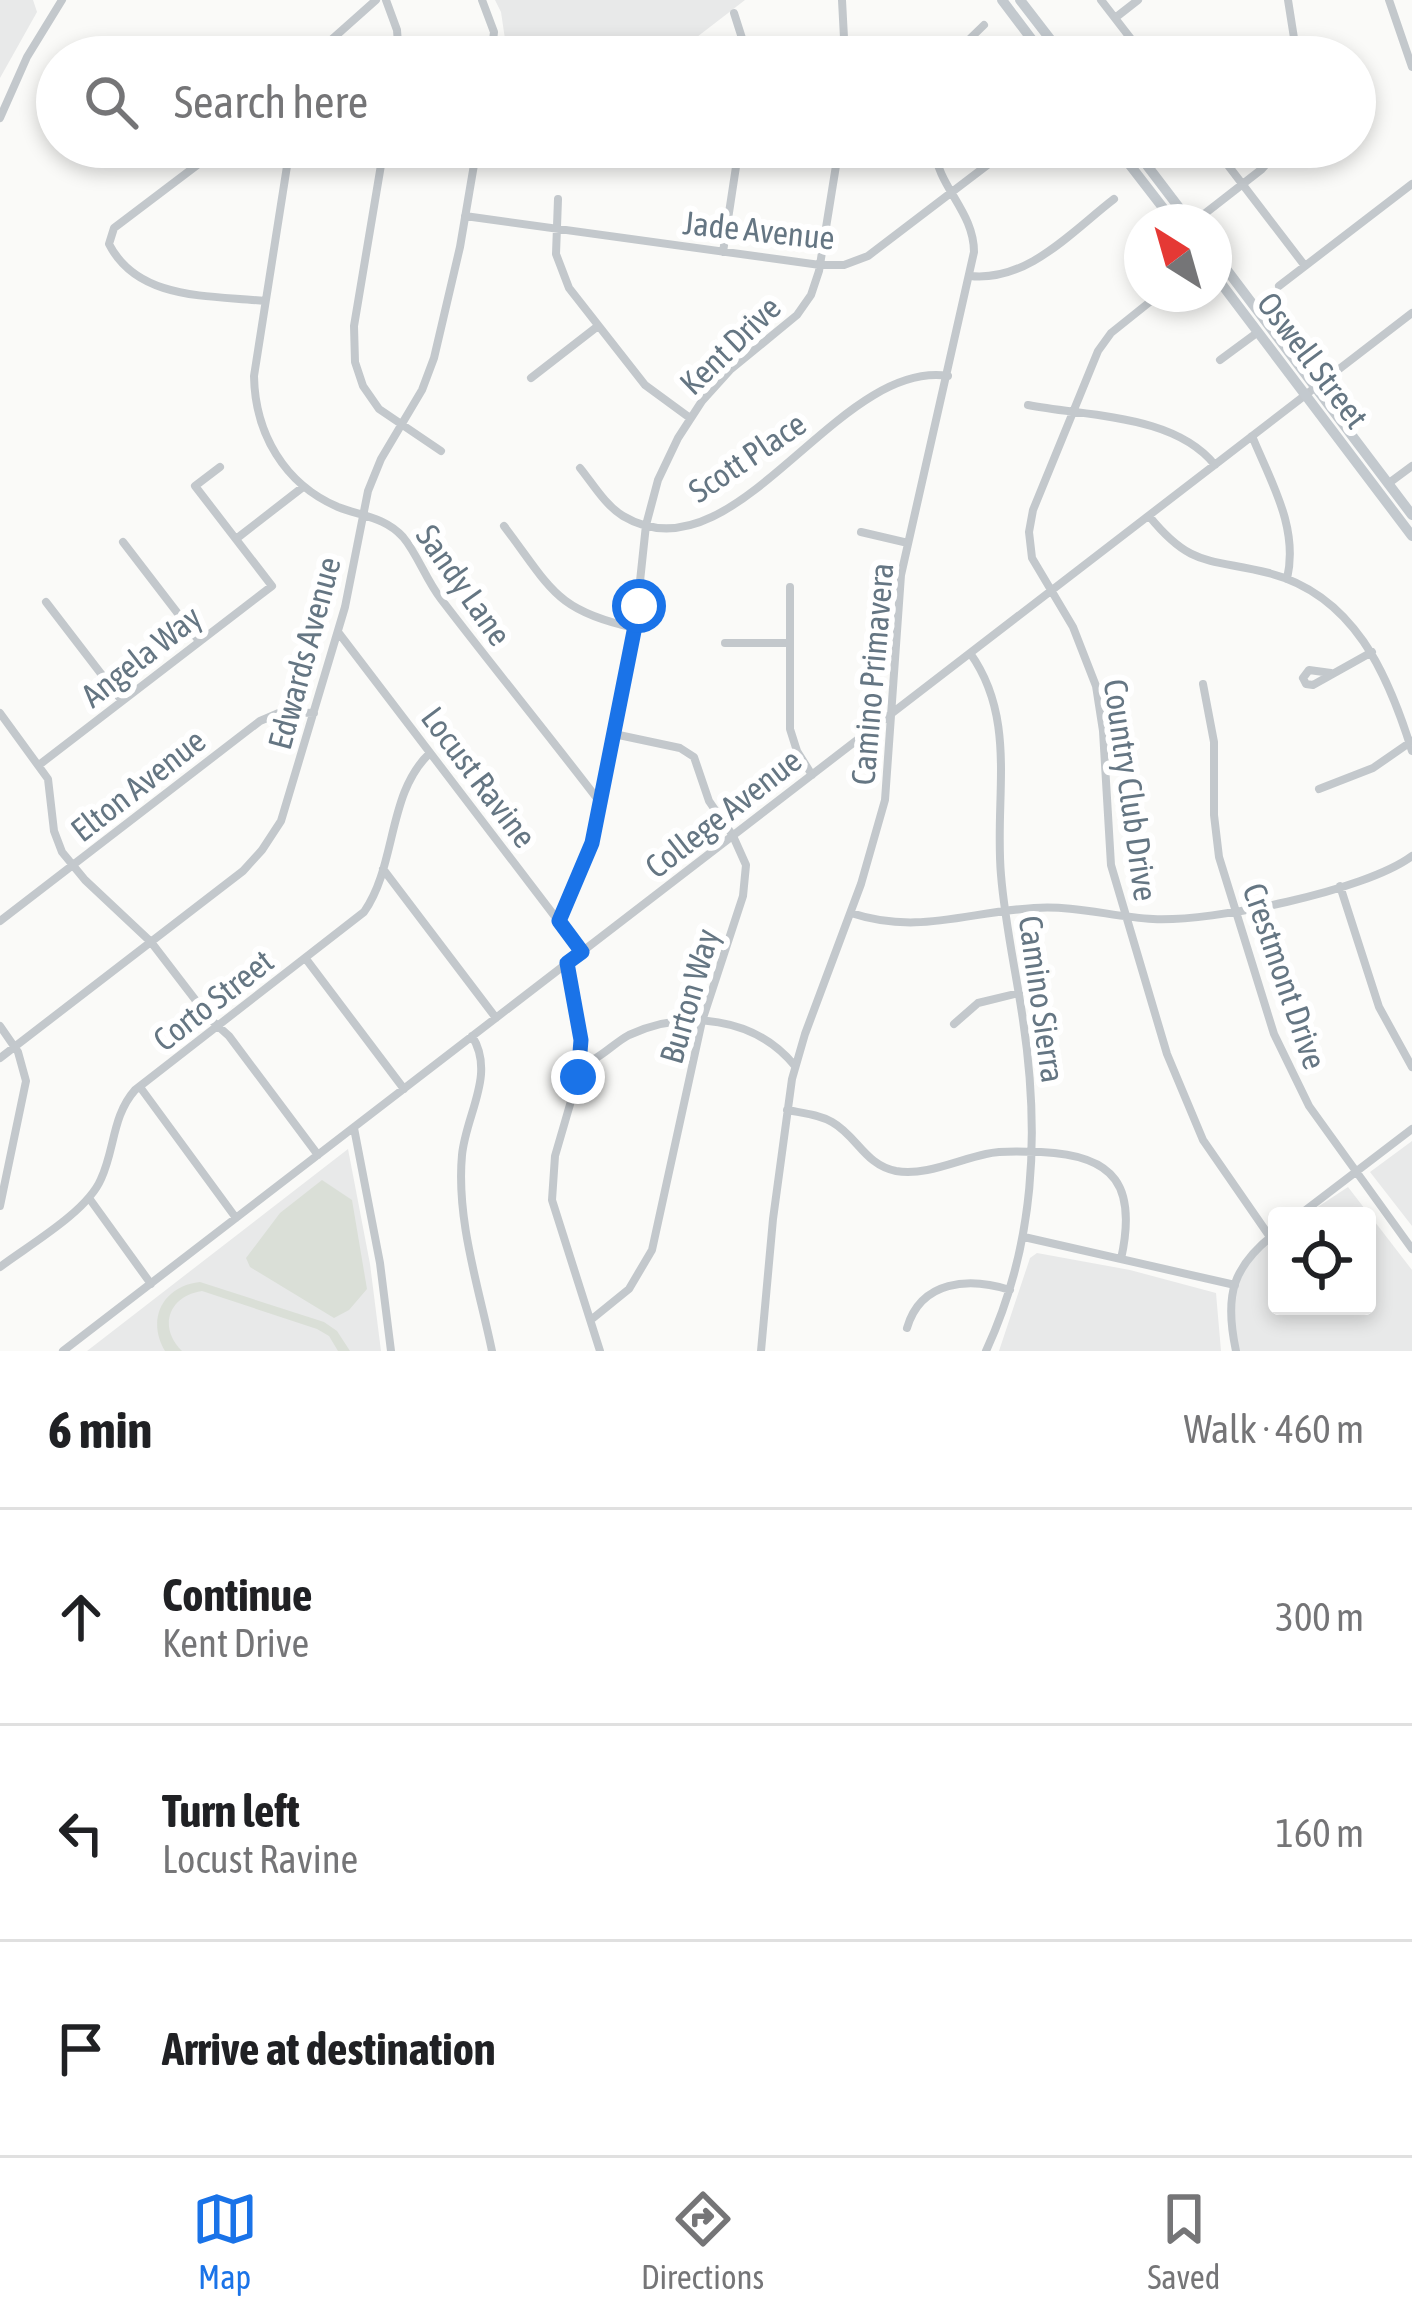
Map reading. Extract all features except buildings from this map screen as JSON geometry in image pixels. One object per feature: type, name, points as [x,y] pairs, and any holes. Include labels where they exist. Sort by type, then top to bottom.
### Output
[{"type":"main road","points":[[1002,0],[1029,36]]},
{"type":"main road","points":[[1020,0],[1048,36]]},
{"type":"main road","points":[[1133,168],[1168,204]]},
{"type":"main road","points":[[1147,168],[1172,204]]},
{"type":"main road","name":"Oswell Street","points":[[1232,278],[1412,536]]},
{"type":"main road","name":"Oswell Street","points":[[1232,298],[1412,515]]},
{"type":"street","points":[[40,36],[62,0]]},
{"type":"street","points":[[336,36],[376,0]]},
{"type":"street","points":[[386,0],[398,36]]},
{"type":"street","points":[[482,0],[494,36]]},
{"type":"street","points":[[842,0],[844,36]]},
{"type":"street","points":[[1101,0],[1129,36]]},
{"type":"street","points":[[1115,18],[1138,0]]},
{"type":"street","points":[[1288,0],[1294,36]]},
{"type":"street","points":[[1389,0],[1409,47],[1412,67]]},
{"type":"street","points":[[734,13],[741,36]]},
{"type":"street","points":[[973,36],[984,25]]},
{"type":"street","points":[[0,118],[36,42]]},
{"type":"street","points":[[193,168],[114,228],[111,249],[155,288],[266,301]]},
{"type":"street","name":"Sandy Lane","points":[[287,168],[254,376],[257,409],[273,451],[303,487],[336,506],[382,521],[401,535],[424,577],[600,802]]},
{"type":"street","points":[[381,168],[353,350],[358,375],[370,398],[400,426],[441,451]]},
{"type":"street","name":"Edwards Avenue","points":[[0,1058],[243,871],[262,850],[286,807],[338,632],[374,475],[422,390],[434,358],[473,168]]},
{"type":"street","points":[[723,252],[736,168]]},
{"type":"street","name":"Kent Drive","points":[[559,921],[588,855],[600,802],[635,628],[646,525],[658,480],[690,418],[730,370],[797,315],[811,295],[835,168]]},
{"type":"street","name":"Camino Primavera","points":[[761,1351],[795,1066],[851,913],[885,800],[902,575],[970,276],[972,230],[938,168]]},
{"type":"street","name":"Jade Avenue","points":[[465,216],[844,265],[868,256],[984,168]]},
{"type":"street","points":[[1230,168],[1305,266]]},
{"type":"street","points":[[1212,204],[1259,168]]},
{"type":"street","points":[[1279,286],[1412,184]]},
{"type":"street","points":[[558,199],[556,254],[563,277],[644,385],[690,418]]},
{"type":"street","points":[[970,276],[994,277],[1028,265],[1114,200]]},
{"type":"street","name":"Country Club Drive","points":[[1138,312],[1103,341],[1030,521],[1032,558],[1073,627],[1096,686],[1109,852],[1123,916],[1167,1054],[1192,1117],[1220,1169],[1268,1227]]},
{"type":"street","name":"College Avenue","points":[[63,1351],[1412,313]]},
{"type":"street","points":[[531,378],[598,326]]},
{"type":"street","points":[[1220,360],[1258,332]]},
{"type":"street","name":"Scott Place","points":[[646,525],[676,526],[715,515],[884,388],[918,375],[948,376]]},
{"type":"street","points":[[1028,405],[1167,429],[1197,445],[1215,465]]},
{"type":"street","points":[[1252,436],[1288,528],[1287,579]]},
{"type":"street","points":[[1389,483],[1412,466]]},
{"type":"street","points":[[220,467],[195,486],[236,539],[303,487]]},
{"type":"street","points":[[580,467],[615,510],[646,525]]},
{"type":"street","points":[[1149,515],[1174,544],[1199,559],[1287,579],[1313,592],[1340,613],[1372,652],[1411,745],[1372,768],[1319,789]]},
{"type":"street","points":[[504,526],[572,608],[635,628]]},
{"type":"street","points":[[861,532],[908,543]]},
{"type":"street","name":"Angela Way","points":[[39,765],[272,586],[236,539]]},
{"type":"street","points":[[123,542],[199,641]]},
{"type":"street","points":[[790,587],[790,729],[812,775]]},
{"type":"street","points":[[46,602],[122,701]]},
{"type":"street","name":"Locust Ravine","points":[[338,632],[582,952]]},
{"type":"street","points":[[725,643],[790,643]]},
{"type":"street","points":[[1340,670],[1372,652]]},
{"type":"street","name":"Camino Sierra","points":[[970,653],[991,690],[1000,722],[998,824],[1005,911],[1031,1083],[1034,1152],[1024,1237],[986,1351]]},
{"type":"street","name":"Crestmont Drive","points":[[1203,684],[1214,742],[1216,834],[1235,912],[1284,1059],[1354,1173],[1412,1249]]},
{"type":"street","name":"Elton Avenue","points":[[0,921],[260,721],[281,712],[314,713]]},
{"type":"street","points":[[0,713],[51,789],[57,842],[72,865],[151,942],[318,1155]]},
{"type":"street","name":"Burton Way","points":[[592,1318],[629,1289],[652,1250],[702,1021],[743,896],[746,865],[709,801],[694,757],[680,748],[614,734]]},
{"type":"street","name":"Corto Street","points":[[0,1268],[89,1198],[104,1172],[122,1108],[140,1087],[364,912],[383,869],[408,782],[430,753]]},
{"type":"street","points":[[851,913],[917,925],[1005,911],[1070,908],[1172,920],[1235,912],[1340,886],[1379,875],[1412,856]]},
{"type":"street","points":[[383,869],[496,1018]]},
{"type":"street","points":[[1340,886],[1379,1007],[1412,1067]]},
{"type":"street","points":[[306,958],[404,1089]]},
{"type":"street","points":[[567,963],[579,1023],[580,1064],[551,1186],[559,1227],[600,1351]]},
{"type":"street","points":[[954,1024],[978,1003],[1018,993]]},
{"type":"street","points":[[580,1064],[649,1028],[702,1021],[764,1036],[795,1066]]},
{"type":"street","points":[[0,1026],[15,1046],[25,1071],[26,1091],[0,1206]]},
{"type":"street","points":[[472,1036],[481,1052],[483,1071],[464,1138],[461,1198],[493,1351]]},
{"type":"street","points":[[140,1087],[236,1218]]},
{"type":"street","points":[[787,1111],[833,1122],[869,1159],[899,1172],[922,1171],[995,1152],[1082,1156],[1109,1172],[1122,1191],[1128,1213],[1121,1259]]},
{"type":"street","points":[[354,1127],[383,1277],[391,1351]]},
{"type":"street","points":[[1310,1207],[1412,1129]]},
{"type":"street","points":[[89,1198],[151,1284]]},
{"type":"street","points":[[1024,1237],[1235,1285]]},
{"type":"street","points":[[1236,1351],[1232,1327],[1235,1285],[1243,1262],[1268,1239]]},
{"type":"street","points":[[907,1328],[921,1301],[947,1286],[981,1282],[1010,1290]]},
{"type":"shaded area","points":[[0,0],[33,0],[37,12],[0,78]]},
{"type":"shaded area","points":[[495,0],[745,0],[698,36],[505,36]]},
{"type":"shaded area","points":[[1412,1141],[1412,1226],[1370,1172]]},
{"type":"shaded area","points":[[348,1149],[381,1351],[87,1351]]},
{"type":"shaded area","points":[[322,1180],[352,1200],[367,1289],[349,1310],[334,1318],[250,1267],[246,1258],[280,1213]]},
{"type":"shaded area","points":[[1348,1187],[1363,1207],[1318,1207]]},
{"type":"shaded area","points":[[1376,1223],[1412,1270],[1412,1351],[1237,1351],[1234,1306],[1237,1282],[1248,1258],[1268,1242],[1268,1315],[1376,1315]]},
{"type":"shaded area","points":[[1037,1253],[1130,1270],[1216,1293],[1221,1351],[999,1351],[1030,1258]]},
{"type":"shaded area","points":[[200,1282],[324,1322],[337,1331],[350,1351],[338,1351],[329,1336],[317,1329],[202,1291],[174,1306],[170,1333],[182,1351],[165,1351],[157,1327],[162,1306],[176,1290]]},
{"type":"route","points":[[578,1077],[581,1040],[567,963],[582,952],[559,921],[592,843],[639,606]]}]
